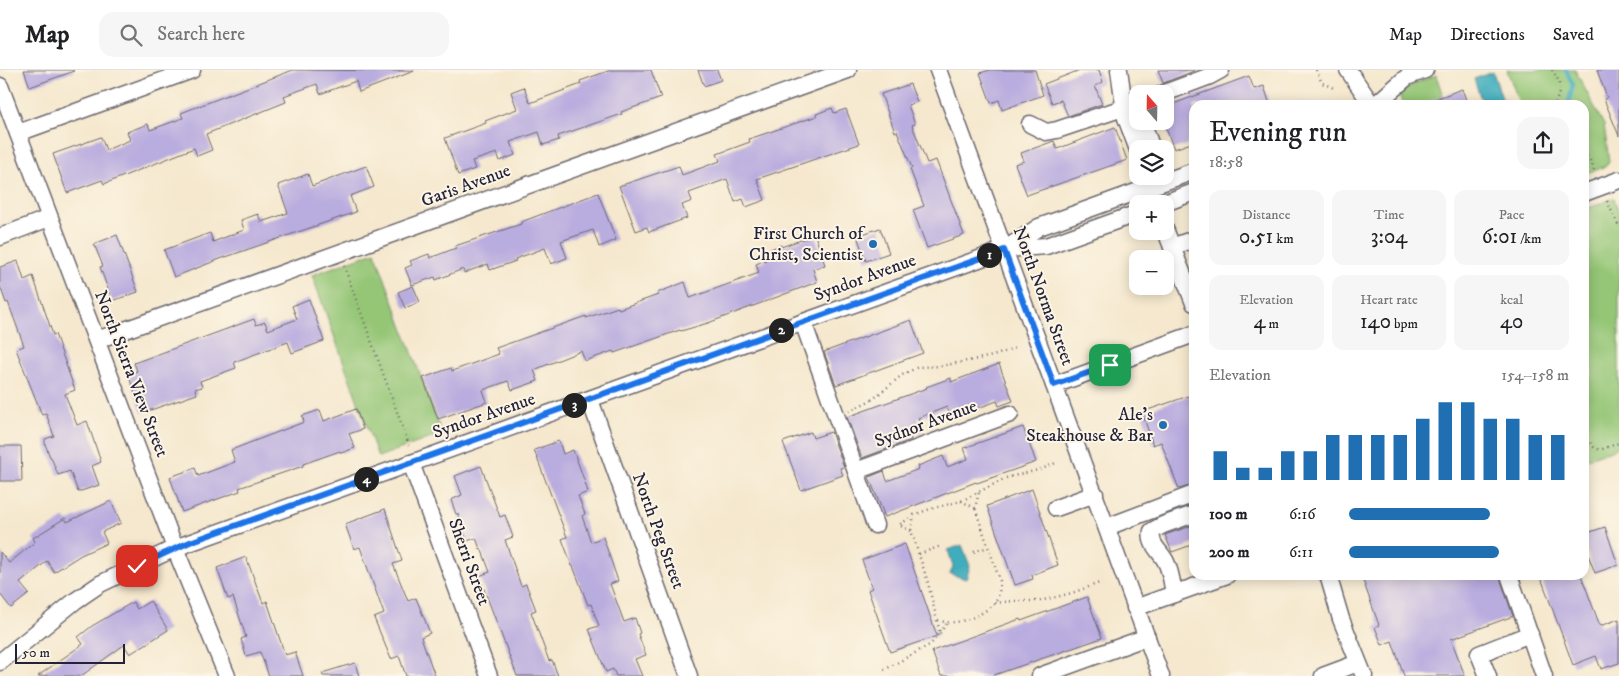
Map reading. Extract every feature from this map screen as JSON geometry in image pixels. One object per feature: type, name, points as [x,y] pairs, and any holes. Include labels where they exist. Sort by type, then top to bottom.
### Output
[{"type":"street","points":[[18,133],[192,70]]},
{"type":"street","name":"Garis Avenue","points":[[97,340],[848,70]]},
{"type":"street","name":"North Norma Street","points":[[938,70],[1161,676]]},
{"type":"street","points":[[1119,70],[1129,98]]},
{"type":"street","points":[[1174,90],[1221,70]]},
{"type":"street","points":[[1348,70],[1369,100]]},
{"type":"street","points":[[1379,100],[1407,77],[1425,70]]},
{"type":"street","name":"North Sierra View Street","points":[[0,86],[175,548],[226,676]]},
{"type":"street","points":[[1030,124],[1046,132],[1129,110]]},
{"type":"street","points":[[1129,114],[1126,118],[1129,126]]},
{"type":"street","points":[[1174,176],[1189,172]]},
{"type":"street","points":[[1589,191],[1619,180]]},
{"type":"street","points":[[1004,250],[1040,227],[1144,185]]},
{"type":"street","points":[[1174,200],[1189,194]]},
{"type":"street","points":[[1004,250],[1046,246],[1129,216]]},
{"type":"street","points":[[0,236],[49,218]]},
{"type":"street","points":[[1169,240],[1189,290]]},
{"type":"street","points":[[1172,247],[1189,241]]},
{"type":"street","name":"Syndor Avenue","points":[[0,662],[91,590],[175,548],[1004,250]]},
{"type":"street","points":[[803,322],[875,525]]},
{"type":"street","points":[[1054,385],[1189,336]]},
{"type":"street","name":"North Peg Street","points":[[590,400],[689,676]]},
{"type":"street","name":"Sydnor Avenue","points":[[856,471],[1010,414]]},
{"type":"street","name":"Sherri Street","points":[[411,463],[488,676]]},
{"type":"street","points":[[1056,508],[1095,494]]},
{"type":"street","points":[[1107,527],[1189,496]]},
{"type":"street","points":[[1174,594],[1171,574],[1166,561],[1152,543],[1150,537],[1152,531],[1163,525],[1189,516]]},
{"type":"street","points":[[1135,608],[1213,580]]},
{"type":"street","points":[[1323,676],[1361,670],[1341,619],[1329,580]]},
{"type":"street","points":[[1511,580],[1544,676]]},
{"type":"street","points":[[1488,676],[1479,654],[1530,634]]},
{"type":"street","points":[[1040,676],[1147,637]]},
{"type":"path","points":[[1316,70],[1322,83],[1336,89]]},
{"type":"path","points":[[1552,70],[1556,75],[1560,89],[1557,100]]},
{"type":"path","points":[[1589,158],[1594,173]]},
{"type":"path","points":[[1606,199],[1619,227]]},
{"type":"path","points":[[343,263],[409,445]]},
{"type":"path","points":[[837,418],[872,399],[902,375],[918,367],[941,366],[993,356],[1016,348]]},
{"type":"path","points":[[1589,440],[1594,447],[1600,450],[1619,443]]},
{"type":"path","points":[[911,531],[899,525],[914,515],[961,501],[1006,478],[1042,469],[1058,462]]},
{"type":"path","points":[[979,492],[975,508],[1000,581],[1000,591],[995,603]]},
{"type":"path","points":[[961,501],[975,508]]},
{"type":"path","points":[[914,515],[911,531],[938,620],[940,633]]},
{"type":"path","points":[[919,554],[941,546]]},
{"type":"path","points":[[974,552],[988,547]]},
{"type":"path","points":[[938,620],[947,623],[962,621],[976,616],[995,603],[1014,600],[1040,601],[1072,593],[1102,582]]},
{"type":"path","points":[[884,670],[931,644],[947,623]]},
{"type":"green space","points":[[1507,70],[1575,70],[1604,125],[1609,161],[1606,166],[1589,172],[1589,100],[1518,100]]},
{"type":"green space","points":[[1436,75],[1443,96],[1438,98],[1439,100],[1401,100],[1399,94],[1414,84]]},
{"type":"green space","points":[[1614,198],[1619,212],[1619,447],[1589,458],[1589,208]]},
{"type":"green space","points":[[375,252],[442,434],[378,457],[312,275]]},
{"type":"water","points":[[1493,72],[1503,100],[1481,100],[1474,79]]},
{"type":"water","points":[[962,545],[970,566],[966,579],[950,574],[953,566],[948,550]]},
{"type":"building","points":[[24,70],[73,70],[74,71],[30,87]]},
{"type":"building","points":[[293,70],[414,71],[359,92],[356,81],[320,94],[317,84],[284,96],[286,102],[206,134],[212,150],[197,156],[194,148],[104,184],[102,180],[67,193],[53,154],[101,137],[106,150],[130,140],[127,132],[148,124],[150,130],[183,118],[181,113]]},
{"type":"building","points":[[611,70],[651,70],[661,98],[621,112],[622,114],[558,136],[559,140],[543,145],[539,132],[510,142],[515,155],[500,161],[497,153],[472,161],[475,169],[458,175],[445,138],[517,109],[511,92],[524,87],[530,103],[581,84],[580,81]]},
{"type":"building","points":[[698,70],[717,70],[721,80],[704,86]]},
{"type":"building","points":[[990,70],[1035,70],[1043,95],[1002,110],[999,100],[991,103],[980,73]]},
{"type":"building","points":[[1080,70],[1099,70],[1103,82],[1095,86],[1102,104],[1068,116],[1061,100],[1052,103],[1044,84]]},
{"type":"building","points":[[1158,70],[1194,70],[1194,71],[1163,83]]},
{"type":"building","points":[[1597,70],[1619,70],[1619,136],[1604,99],[1607,98]]},
{"type":"building","points":[[1249,76],[1254,89],[1264,86],[1268,100],[1189,100],[1189,144],[1174,149],[1174,140],[1170,140],[1167,130],[1174,130],[1174,104]]},
{"type":"building","points":[[910,84],[917,102],[908,105],[915,124],[912,125],[927,163],[936,160],[964,235],[927,248],[913,210],[924,206],[910,169],[912,168],[897,131],[895,132],[881,94]]},
{"type":"building","points":[[1462,89],[1466,100],[1433,100]]},
{"type":"building","points":[[832,108],[834,113],[846,109],[859,144],[757,179],[765,200],[746,207],[743,199],[735,202],[727,179],[689,193],[692,201],[682,205],[687,218],[649,232],[647,227],[636,231],[619,186],[679,166],[682,175],[720,161],[717,154],[750,142],[749,139],[817,116],[816,114]]},
{"type":"building","points":[[1115,127],[1127,160],[1027,195],[1015,164],[1024,161],[1021,153],[1054,141],[1057,149]]},
{"type":"building","points":[[366,166],[374,187],[350,196],[356,212],[174,277],[164,250],[210,233],[213,242],[244,230],[241,220],[258,214],[261,222],[288,213],[278,185],[308,174],[312,186]]},
{"type":"building","points":[[598,193],[616,240],[599,247],[593,230],[561,241],[567,258],[551,264],[545,248],[490,270],[488,264],[464,273],[463,269],[436,280],[435,277],[412,285],[405,268],[412,265],[410,261],[429,254],[430,258],[456,248],[455,246],[521,224],[521,222]]},
{"type":"building","points":[[880,228],[889,253],[866,261],[857,236]]},
{"type":"building","points":[[117,235],[138,292],[112,301],[100,267],[103,266],[94,244]]},
{"type":"building","points":[[815,235],[825,265],[813,269],[817,282],[708,323],[680,330],[614,353],[613,351],[585,361],[581,351],[534,370],[538,381],[512,390],[508,381],[483,390],[487,402],[438,419],[423,378],[451,368],[452,371],[499,354],[496,348],[586,316],[586,318],[618,307],[619,309],[658,295],[657,293],[685,282],[690,298],[759,273],[756,264],[766,260],[763,252]]},
{"type":"building","points":[[18,261],[24,280],[33,276],[53,335],[55,334],[75,390],[65,394],[77,425],[87,421],[101,462],[92,466],[99,485],[78,492],[70,471],[58,475],[50,457],[45,439],[54,436],[46,413],[42,415],[16,349],[24,346],[0,286],[0,267]]},
{"type":"building","points":[[413,286],[420,302],[405,308],[398,292]]},
{"type":"building","points":[[309,299],[324,341],[292,353],[288,342],[234,362],[236,368],[200,381],[202,387],[195,389],[197,394],[142,413],[128,374],[137,371],[134,363],[254,319],[256,325],[265,322],[268,330],[297,319],[292,306]]},
{"type":"building","points":[[911,320],[923,353],[836,385],[824,352]]},
{"type":"building","points":[[999,364],[1013,401],[999,406],[997,401],[951,418],[947,407],[918,418],[923,431],[910,436],[911,440],[862,458],[847,417],[951,378],[951,382]]},
{"type":"building","points":[[1189,396],[1189,486],[1179,489],[1161,442],[1153,445],[1142,412]]},
{"type":"building","points":[[356,409],[363,429],[349,434],[355,448],[341,453],[340,451],[303,464],[303,466],[239,488],[240,491],[182,512],[170,477],[195,468],[198,476],[235,462],[231,450],[304,422],[302,416],[320,410],[324,421]]},
{"type":"building","points":[[1023,427],[1036,462],[976,482],[885,517],[869,477],[884,471],[887,481],[919,469],[918,466],[943,456],[947,467],[968,459],[964,448]]},
{"type":"building","points":[[811,432],[813,438],[831,432],[844,467],[840,468],[843,475],[801,490],[783,442]]},
{"type":"building","points":[[559,441],[563,454],[573,450],[581,471],[588,492],[578,496],[585,514],[582,516],[591,542],[603,537],[618,581],[610,584],[624,622],[635,618],[640,633],[638,634],[646,655],[635,659],[642,676],[616,676],[613,669],[606,672],[589,629],[599,626],[591,604],[588,605],[562,539],[567,537],[534,450]]},
{"type":"building","points":[[0,446],[21,446],[22,481],[0,481]]},
{"type":"building","points":[[481,466],[500,517],[505,515],[513,537],[505,540],[521,586],[526,584],[536,610],[531,612],[549,661],[552,660],[558,676],[517,676],[479,576],[490,572],[481,548],[476,538],[467,541],[458,514],[456,514],[451,500],[462,495],[455,476]]},
{"type":"building","points":[[1032,489],[1058,565],[1032,575],[1033,579],[1015,585],[987,506]]},
{"type":"building","points":[[111,501],[121,523],[102,532],[107,543],[81,555],[54,572],[47,561],[20,583],[29,594],[11,608],[0,594],[0,552],[9,563],[35,542],[33,538],[65,518],[67,522]]},
{"type":"building","points":[[385,509],[402,561],[393,564],[408,601],[416,598],[430,633],[421,637],[435,676],[406,676],[399,656],[391,659],[374,618],[384,614],[360,547],[354,549],[345,524]]},
{"type":"building","points":[[1189,527],[1189,546],[1172,552],[1165,535]]},
{"type":"building","points":[[1605,527],[1618,565],[1595,573],[1589,557],[1589,532]]},
{"type":"building","points":[[905,544],[937,636],[890,652],[868,590],[872,588],[862,560]]},
{"type":"building","points":[[246,557],[263,603],[267,601],[285,655],[295,652],[303,676],[269,676],[260,652],[246,656],[241,639],[246,637],[233,597],[228,599],[217,568]]},
{"type":"building","points":[[1363,580],[1501,580],[1513,616],[1451,639],[1465,676],[1404,676],[1392,641],[1382,645],[1375,627],[1379,625]]},
{"type":"building","points":[[1542,580],[1583,580],[1600,626],[1619,619],[1619,663],[1601,669],[1596,656],[1573,665]]},
{"type":"building","points":[[1087,597],[1102,638],[991,676],[941,676],[932,651]]},
{"type":"building","points":[[150,601],[168,630],[130,654],[124,645],[81,676],[38,676],[83,644],[78,637],[92,626],[133,602],[137,609]]},
{"type":"building","points":[[355,663],[359,676],[323,676],[322,673]]},
{"type":"waterway","points":[[1566,70],[1573,85],[1569,100]]},
{"type":"place","name":"First Church of Christ, Scientist","points":[[873,244]]},
{"type":"place","name":"Ale's Steakhouse & Bar","points":[[1163,425]]},
{"type":"route","points":[[137,566],[190,542],[1004,250],[1054,385],[1110,365]]}]
